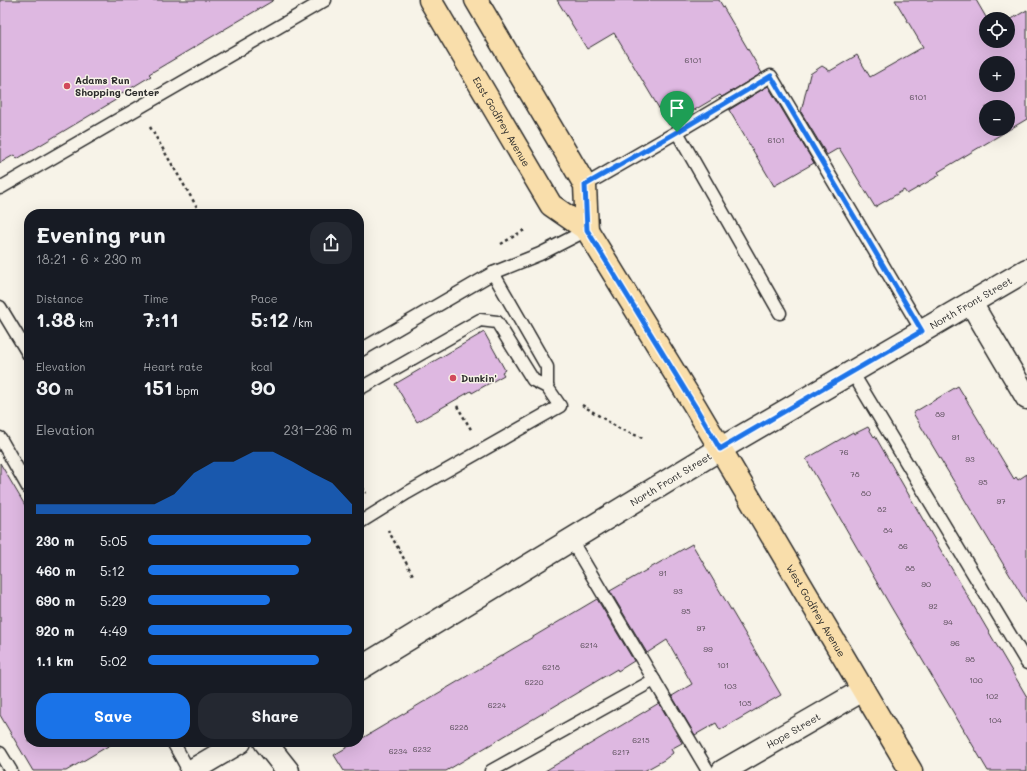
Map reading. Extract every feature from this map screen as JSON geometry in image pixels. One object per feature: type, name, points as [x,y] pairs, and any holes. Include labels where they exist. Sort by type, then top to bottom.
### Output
[{"type":"main road","name":"East Godfrey Avenue","points":[[430,0],[551,205],[587,230],[720,449]]},
{"type":"main road","name":"East Godfrey Avenue","points":[[476,0],[585,185],[587,230]]},
{"type":"main road","name":"West Godfrey Avenue","points":[[720,449],[912,771]]},
{"type":"street","name":"North Front Street","points":[[364,666],[720,449],[1027,270]]},
{"type":"street","points":[[971,303],[1027,398]]},
{"type":"street","name":"Hope Street","points":[[722,771],[863,690]]},
{"type":"street","points":[[190,771],[231,747]]},
{"type":"street","points":[[269,747],[288,771]]},
{"type":"lane","points":[[0,188],[324,0]]},
{"type":"lane","points":[[585,185],[771,76],[922,331]]},
{"type":"lane","points":[[677,132],[780,313]]},
{"type":"lane","points":[[364,348],[493,273],[540,254],[587,230]]},
{"type":"lane","points":[[493,273],[547,367],[547,387]]},
{"type":"lane","points":[[0,307],[24,347]]},
{"type":"lane","points":[[364,386],[480,320],[496,322],[533,380],[547,387],[560,406],[364,520]]},
{"type":"lane","points":[[852,372],[1027,663]]},
{"type":"lane","points":[[0,438],[24,480]]},
{"type":"lane","points":[[571,540],[708,771]]},
{"type":"lane","points":[[491,771],[654,680]]},
{"type":"lane","points":[[176,747],[190,771]]},
{"type":"lane","points":[[0,753],[11,771]]},
{"type":"path","points":[[150,127],[198,209]]},
{"type":"path","points":[[579,402],[620,429],[645,439]]},
{"type":"path","points":[[457,406],[483,450]]},
{"type":"path","points":[[385,526],[414,577]]},
{"type":"building","name":"Adams Run Shopping Center","points":[[0,0],[274,0],[149,74],[151,76],[118,96],[119,98],[17,159],[14,155],[0,163]]},
{"type":"building","points":[[557,0],[719,0],[762,73],[722,97],[720,95],[669,125],[614,33],[587,49]]},
{"type":"building","points":[[895,0],[976,0],[983,12],[979,12],[979,48],[1015,48],[1015,17],[1027,10],[1027,119],[1015,126],[1015,100],[979,100],[979,136],[998,136],[938,172],[940,175],[907,194],[904,190],[875,207],[839,148],[827,155],[801,112],[810,74],[822,66],[830,71],[857,55],[870,77],[923,47]]},
{"type":"building","points":[[768,86],[814,163],[774,186],[729,110]]},
{"type":"building","name":"Dunkin'","points":[[484,332],[505,370],[502,372],[504,375],[472,393],[471,391],[417,422],[395,384]]},
{"type":"building","points":[[958,386],[1014,479],[1016,477],[1018,480],[1027,474],[1027,604],[913,413]]},
{"type":"building","points":[[868,427],[874,437],[875,436],[1027,697],[1027,771],[988,771],[806,459],[853,432],[854,434]]},
{"type":"building","points":[[0,463],[24,504],[24,747],[107,747],[66,771],[33,771],[0,715]]},
{"type":"building","points":[[692,544],[781,695],[720,730],[716,723],[695,735],[672,696],[692,684],[667,640],[647,653],[610,591]]},
{"type":"building","points":[[597,599],[634,661],[618,671],[617,669],[446,771],[344,771],[334,755],[348,747],[364,747],[364,737]]},
{"type":"building","points":[[659,703],[682,743],[671,749],[673,753],[664,760],[644,771],[545,771]]},
{"type":"place","name":"Adams Run Shopping Center","points":[[67,86]]},
{"type":"place","name":"Dunkin'","points":[[453,378]]},
{"type":"route","points":[[771,76],[922,331],[720,449],[587,230],[585,185],[677,132],[771,76]]}]
